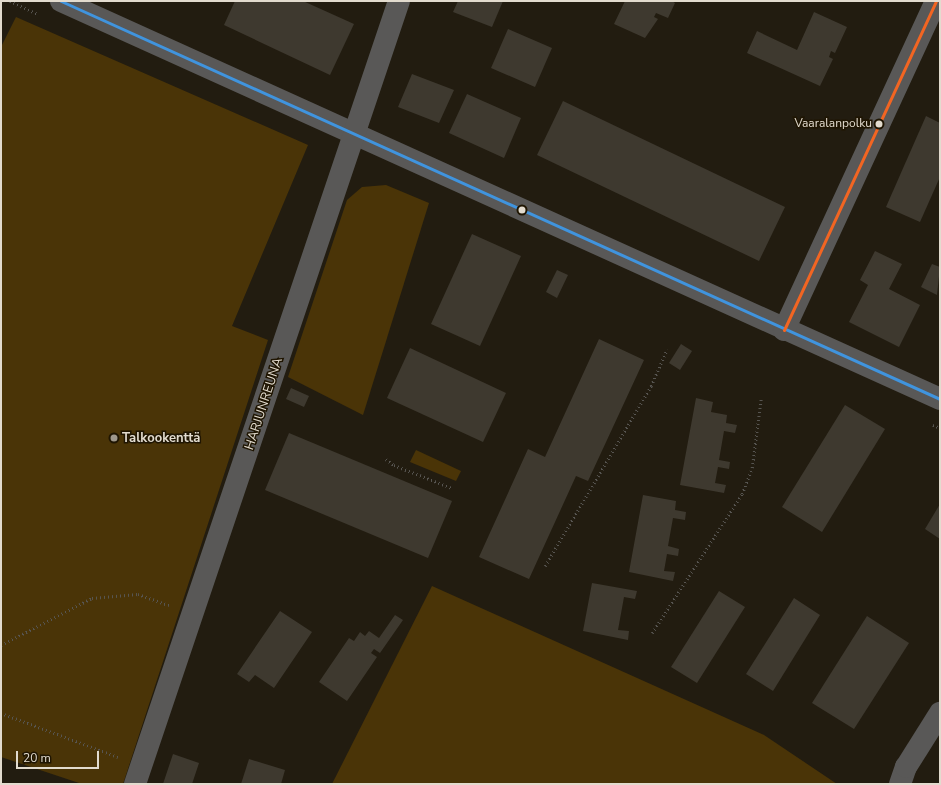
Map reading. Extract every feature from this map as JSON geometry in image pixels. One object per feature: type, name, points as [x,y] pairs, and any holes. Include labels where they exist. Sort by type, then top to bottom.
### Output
[{"type":"street","points":[[61,1],[356,132],[784,330],[940,400]]},
{"type":"street","name":"HARJUNREUNA","points":[[138,775],[195,615],[400,1]]},
{"type":"street","points":[[784,330],[936,1]]},
{"type":"street","points":[[900,784],[906,767],[940,713]]},
{"type":"path","points":[[546,566],[651,386],[667,349]]},
{"type":"path","points":[[652,633],[742,494],[752,468],[761,399]]},
{"type":"path","points":[[386,459],[394,465],[452,488]]},
{"type":"path","points":[[1,645],[92,598],[138,594],[195,615]]},
{"type":"path","points":[[1,712],[138,775]]},
{"type":"shaded area","points":[[16,17],[308,145],[232,326],[268,340],[123,784],[82,784],[1,757],[1,47]]},
{"type":"shaded area","points":[[386,185],[429,203],[363,415],[288,377],[347,200],[362,187]]},
{"type":"shaded area","points":[[416,450],[461,471],[456,481],[410,462]]},
{"type":"shaded area","points":[[432,586],[764,735],[837,784],[332,784]]},
{"type":"building","points":[[235,1],[303,1],[354,24],[330,75],[224,25]]},
{"type":"building","points":[[458,1],[503,1],[492,27],[453,12]]},
{"type":"building","points":[[625,1],[672,1],[675,3],[668,18],[656,13],[654,17],[658,19],[645,38],[614,24]]},
{"type":"building","points":[[814,12],[847,27],[835,53],[831,51],[829,57],[833,59],[820,86],[747,53],[757,31],[797,50]]},
{"type":"building","points":[[508,29],[552,48],[535,87],[491,68]]},
{"type":"building","points":[[412,74],[454,90],[439,123],[398,107]]},
{"type":"building","points":[[467,94],[521,118],[504,158],[449,133]]},
{"type":"building","points":[[563,101],[785,207],[759,261],[537,155]]},
{"type":"building","points":[[926,116],[940,123],[940,177],[920,222],[886,207]]},
{"type":"building","points":[[472,234],[521,256],[480,346],[431,324]]},
{"type":"building","points":[[875,251],[902,264],[889,289],[920,305],[899,347],[849,322],[868,285],[860,280]]},
{"type":"building","points":[[932,264],[940,267],[937,295],[921,287]]},
{"type":"building","points":[[557,270],[568,275],[557,298],[546,292]]},
{"type":"building","points":[[599,339],[644,360],[588,481],[576,476],[529,579],[479,557],[528,449],[545,457]]},
{"type":"building","points":[[681,344],[692,351],[680,370],[669,363]]},
{"type":"building","points":[[410,348],[506,393],[483,442],[387,398]]},
{"type":"building","points":[[291,388],[309,396],[304,407],[286,399]]},
{"type":"building","points":[[696,398],[713,402],[711,412],[727,415],[726,423],[737,425],[735,433],[724,431],[719,460],[730,462],[729,469],[718,467],[715,483],[726,485],[724,493],[680,485]]},
{"type":"building","points":[[845,405],[885,429],[822,532],[782,507]]},
{"type":"building","points":[[289,433],[452,501],[428,558],[265,490]]},
{"type":"building","points":[[643,495],[676,501],[675,510],[686,512],[685,520],[673,518],[668,546],[679,549],[678,556],[667,554],[664,571],[675,572],[673,581],[629,572]]},
{"type":"building","points":[[940,504],[940,539],[925,529]]},
{"type":"building","points":[[592,583],[637,591],[635,599],[624,597],[618,630],[629,631],[628,640],[583,631]]},
{"type":"building","points":[[719,591],[745,607],[697,683],[671,667]]},
{"type":"building","points":[[794,598],[820,615],[773,691],[746,674]]},
{"type":"building","points":[[280,611],[312,632],[274,688],[255,675],[249,682],[237,674]]},
{"type":"building","points":[[395,615],[403,620],[380,653],[374,649],[371,653],[377,657],[347,701],[319,682],[349,638],[354,641],[360,632],[365,636],[369,631],[379,638]]},
{"type":"building","points":[[867,616],[909,643],[854,729],[812,703]]},
{"type":"building","points":[[173,754],[199,763],[192,784],[163,784]]},
{"type":"building","points":[[249,759],[285,770],[281,784],[241,784]]},
{"type":"transit line","points":[[61,1],[940,399]]},
{"type":"transit line","points":[[784,330],[936,1]]},
{"type":"place","name":"Vaaralanpolku","points":[[879,124]]},
{"type":"place","name":"Talkookenttä","points":[[114,438]]}]
